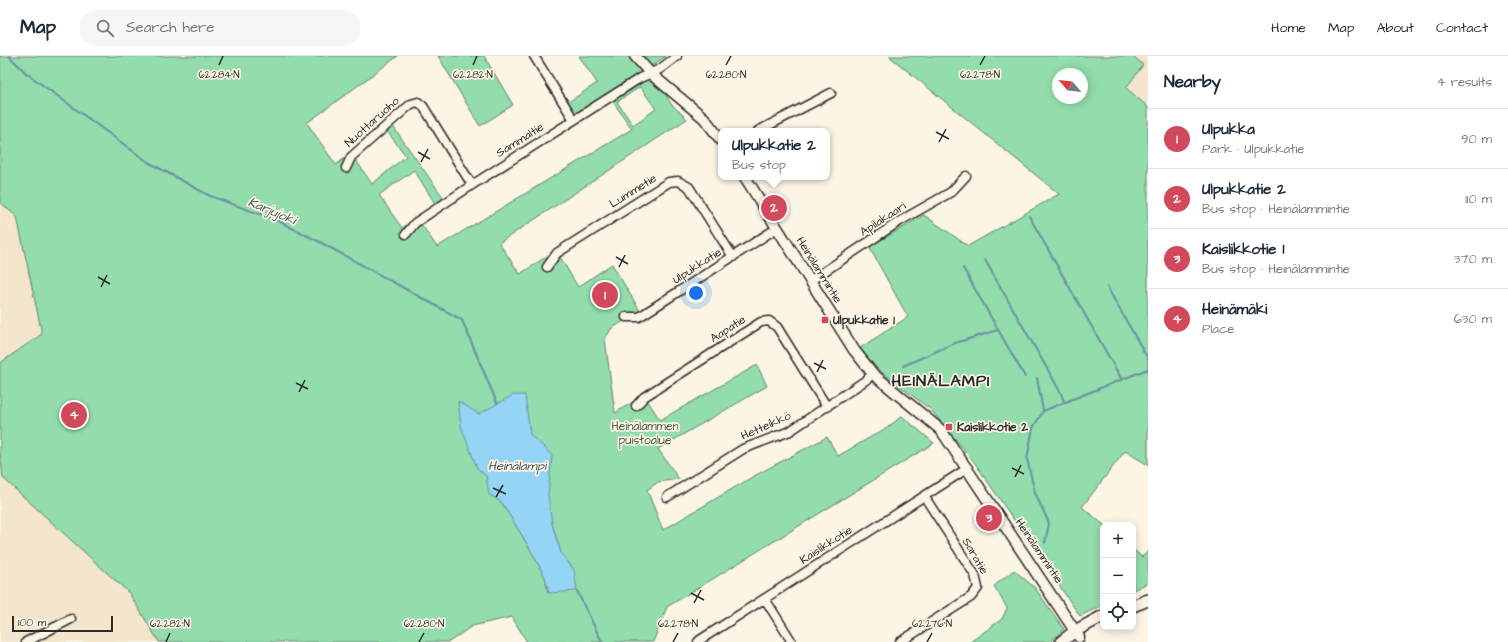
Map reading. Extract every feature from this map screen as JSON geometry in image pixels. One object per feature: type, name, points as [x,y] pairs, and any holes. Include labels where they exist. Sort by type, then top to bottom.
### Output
[{"type":"main road","points":[[1136,605],[1148,600]]},
{"type":"main road","points":[[1076,637],[1100,618]]},
{"type":"main road","points":[[1061,642],[1076,637],[1100,625]]},
{"type":"street","points":[[534,56],[574,120]]},
{"type":"street","points":[[635,56],[651,74],[695,109],[718,136]]},
{"type":"street","name":"Sammaltie","points":[[406,234],[415,224],[472,185],[640,78],[660,69],[677,56]]},
{"type":"street","points":[[764,128],[831,93]]},
{"type":"street","name":"Nuottaruoho","points":[[346,168],[351,157],[411,104],[418,102],[423,106],[472,185]]},
{"type":"street","name":"Apilakaari","points":[[810,281],[900,221],[951,192],[966,176]]},
{"type":"street","name":"Heinälammintie","points":[[747,180],[854,350],[873,374],[941,430],[968,468],[1076,637]]},
{"type":"street","name":"Lummetie","points":[[547,267],[557,253],[669,182],[678,181],[689,187],[733,257]]},
{"type":"street","name":"Ulpukkatie","points":[[626,317],[639,317],[777,228]]},
{"type":"street","name":"Aapatie","points":[[636,406],[644,397],[760,322],[769,321],[777,327],[827,407]]},
{"type":"street","name":"Hetteikkö","points":[[667,496],[744,449],[790,431],[873,374]]},
{"type":"street","name":"Kaislikkotie","points":[[698,642],[968,468]]},
{"type":"street","name":"Saratie","points":[[900,642],[971,597],[978,588],[975,575],[924,496]]},
{"type":"street","points":[[765,599],[792,642]]},
{"type":"street","points":[[26,642],[71,619]]},
{"type":"shaded area","points":[[1133,56],[1148,56],[1148,107],[1126,89],[1143,65]]},
{"type":"shaded area","points":[[0,202],[17,217],[42,334],[0,363]]},
{"type":"shaded area","points":[[0,453],[3,478],[129,593],[159,642],[0,642]]},
{"type":"green space","name":"Heinälammen puistoalue","points":[[0,56],[398,56],[307,123],[336,165],[351,153],[372,184],[406,156],[386,130],[392,125],[445,200],[436,205],[414,170],[379,195],[402,228],[417,218],[437,247],[632,129],[609,96],[577,117],[567,103],[597,83],[579,56],[666,56],[650,67],[671,104],[687,119],[499,243],[520,274],[556,250],[578,287],[612,264],[640,311],[611,329],[605,339],[615,413],[644,395],[660,420],[757,365],[767,386],[658,449],[679,479],[658,482],[647,490],[663,530],[754,476],[827,437],[838,456],[888,427],[902,416],[934,443],[667,607],[653,642],[527,642],[512,617],[472,626],[449,642],[159,642],[129,593],[3,478],[0,453],[0,363],[42,334],[17,217],[0,202]],"holes":[[[640,87],[656,109],[633,125],[617,102]],[[489,494],[552,524],[561,553],[574,570],[548,593],[545,577],[529,547],[502,503]]]},
{"type":"green space","points":[[438,56],[484,56],[513,105],[480,126]]},
{"type":"green space","points":[[889,56],[1133,56],[1143,65],[1126,88],[1148,107],[1148,465],[1125,451],[1082,507],[1100,522],[1100,606],[1080,616],[972,459],[931,410],[875,367],[860,348],[908,317],[869,247],[924,215],[968,246],[1059,194]]},
{"type":"green space","points":[[1148,551],[1148,583],[1136,589],[1136,552],[1142,557]]},
{"type":"green space","points":[[1014,570],[1035,588],[1064,629],[1050,642],[970,642],[1002,619],[1007,608],[994,586]]},
{"type":"water","name":"Heinälampi","points":[[513,395],[525,395],[530,435],[552,456],[548,494],[552,524],[561,553],[574,570],[577,591],[549,593],[545,577],[529,547],[502,503],[489,494],[486,476],[477,468],[461,426],[458,401],[479,414]]},
{"type":"waterway","name":"Karjujoki","points":[[9,56],[26,73],[148,162],[210,196],[276,220],[318,241],[462,320],[497,403]]},
{"type":"waterway","points":[[1029,216],[1122,380]]},
{"type":"waterway","points":[[985,260],[1061,393],[1064,402]]},
{"type":"waterway","points":[[963,268],[1025,377]]},
{"type":"waterway","points":[[1107,287],[1148,359]]},
{"type":"waterway","points":[[903,366],[955,343],[998,330]]},
{"type":"waterway","points":[[1045,543],[1049,523],[1035,493],[1027,459],[1033,428],[1043,411],[1148,369]]},
{"type":"waterway","points":[[1037,378],[1043,411]]},
{"type":"waterway","points":[[577,591],[602,642]]},
{"type":"place","name":"Ulpukkatie 2","points":[[774,208]]},
{"type":"place","name":"Ulpukka","points":[[605,295]]},
{"type":"place","name":"Ulpukkatie 1","points":[[825,320]]},
{"type":"place","name":"Heinämäki","points":[[74,415]]},
{"type":"place","name":"Kaislikkotie 2","points":[[949,427]]},
{"type":"place","name":"Kaislikkotie 1","points":[[989,518]]},
{"type":"district","name":"HEINÄLAMPI","points":[[941,381]]}]
